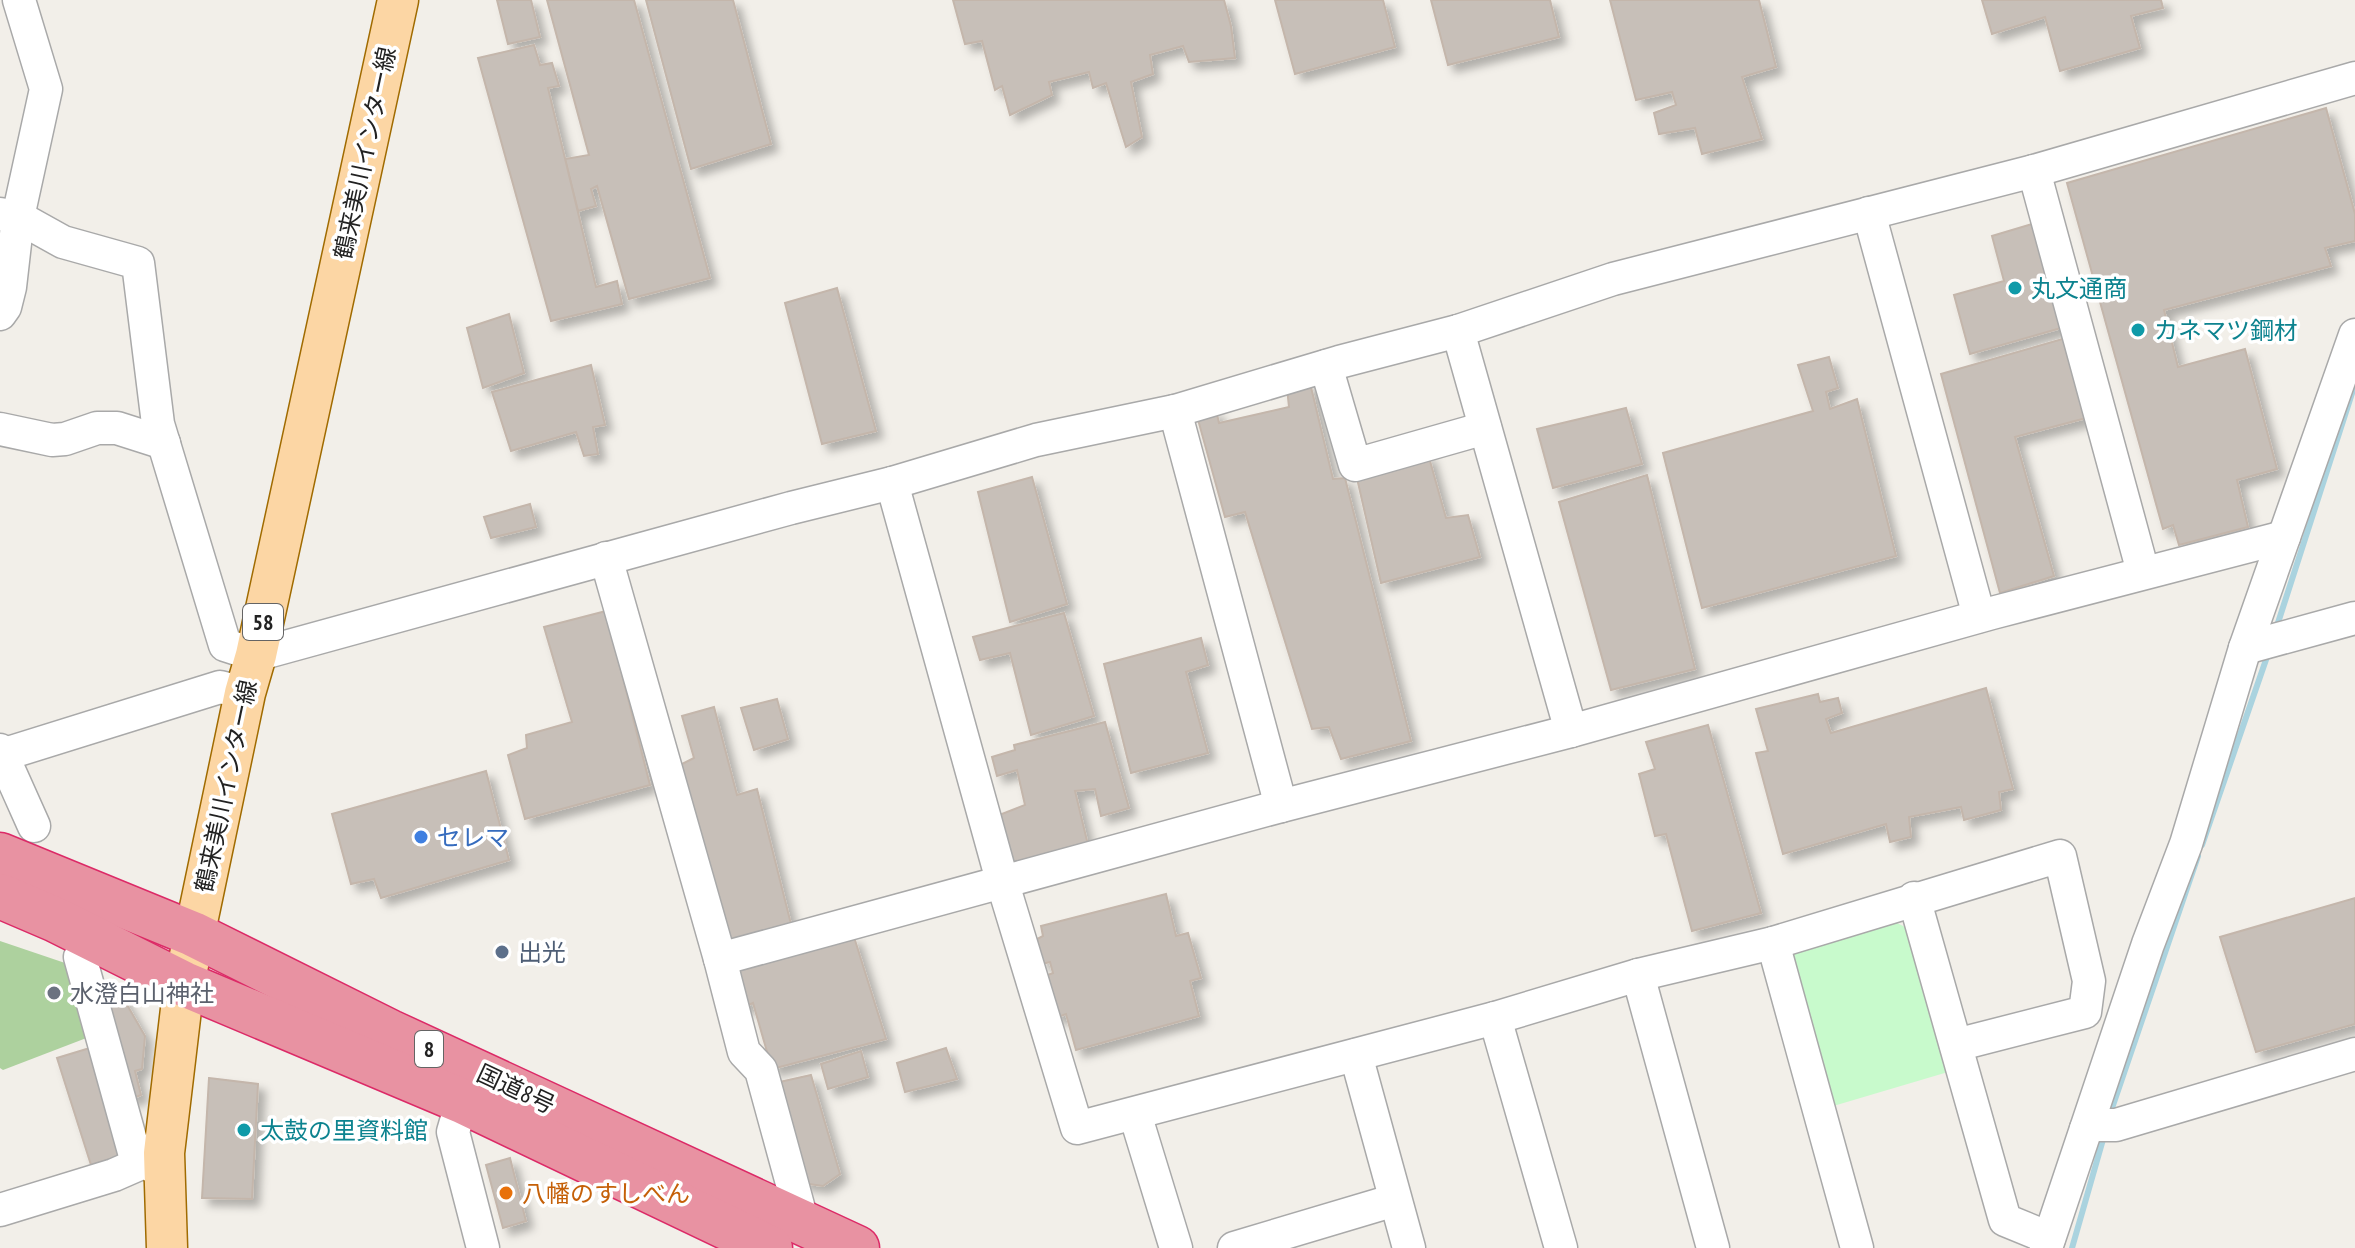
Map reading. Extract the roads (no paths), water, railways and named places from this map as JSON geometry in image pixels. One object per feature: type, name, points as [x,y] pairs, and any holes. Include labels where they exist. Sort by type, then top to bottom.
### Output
[{"type":"highway","name":"国道8号","points":[[0,855],[193,934],[786,1234]]},
{"type":"highway","name":"国道8号","points":[[0,896],[56,920],[184,984],[462,1101],[786,1234],[857,1248]]},
{"type":"main road","name":"鶴来美川インター線","points":[[167,1248],[155,1168],[169,1098],[193,934],[398,0]]},
{"type":"street","points":[[0,314],[10,287],[9,216],[46,89],[19,0]]},
{"type":"street","points":[[9,216],[63,242],[138,263],[158,424],[225,645],[256,655],[892,483],[1036,440],[1175,411],[1458,331],[1613,279],[2034,171],[2355,78]]},
{"type":"street","points":[[2034,171],[2143,572]]},
{"type":"street","points":[[1869,213],[1979,616]]},
{"type":"street","points":[[1458,331],[1571,731]]},
{"type":"street","points":[[1914,898],[2005,1220],[2047,1243],[2099,1126],[2148,944],[2265,643],[2284,537],[2355,335]]},
{"type":"street","points":[[1326,366],[1355,465],[1485,428]]},
{"type":"street","points":[[1175,411],[1281,806]]},
{"type":"street","points":[[0,430],[52,440],[97,428],[117,428],[164,443]]},
{"type":"street","points":[[892,483],[1003,884],[1077,1128],[1495,1018],[1638,975],[1773,943],[2060,856],[2089,981],[2085,1012],[1956,1045]]},
{"type":"street","points":[[720,959],[1281,806],[1571,731],[1979,616],[2284,537]]},
{"type":"street","points":[[606,558],[720,959],[744,1052],[749,1092],[775,1187]]},
{"type":"street","points":[[2265,643],[2355,618]]},
{"type":"street","points":[[34,826],[1,753],[220,687],[245,693]]},
{"type":"street","points":[[1773,943],[1857,1248]]},
{"type":"street","points":[[80,957],[134,1152],[155,1168]]},
{"type":"street","points":[[1638,975],[1713,1248]]},
{"type":"street","points":[[1495,1018],[1561,1248]]},
{"type":"street","points":[[744,1052],[761,1070],[786,1234]]},
{"type":"street","points":[[2099,1126],[2355,1054]]},
{"type":"street","points":[[1356,1055],[1409,1248]]},
{"type":"street","points":[[462,1101],[453,1132],[483,1248]]},
{"type":"street","points":[[1135,1114],[1176,1248]]},
{"type":"street","points":[[0,1210],[114,1175],[155,1168]]},
{"type":"street","points":[[1234,1248],[1395,1200]]},
{"type":"waterway","points":[[2276,629],[2355,384]]},
{"type":"waterway","points":[[2202,845],[2269,651]]},
{"type":"waterway","points":[[2110,1114],[2198,856]]},
{"type":"waterway","points":[[2072,1248],[2104,1136]]},
{"type":"place","name":"丸文通商","points":[[2015,288]]},
{"type":"place","name":"カネマツ鋼材","points":[[2138,330]]},
{"type":"place","name":"セレマ","points":[[421,837]]},
{"type":"place","name":"出光","points":[[502,952]]},
{"type":"place","name":"水澄白山神社","points":[[54,993]]},
{"type":"place","name":"太鼓の里資料館","points":[[244,1130]]},
{"type":"place","name":"八幡のすしべん","points":[[506,1193]]}]
